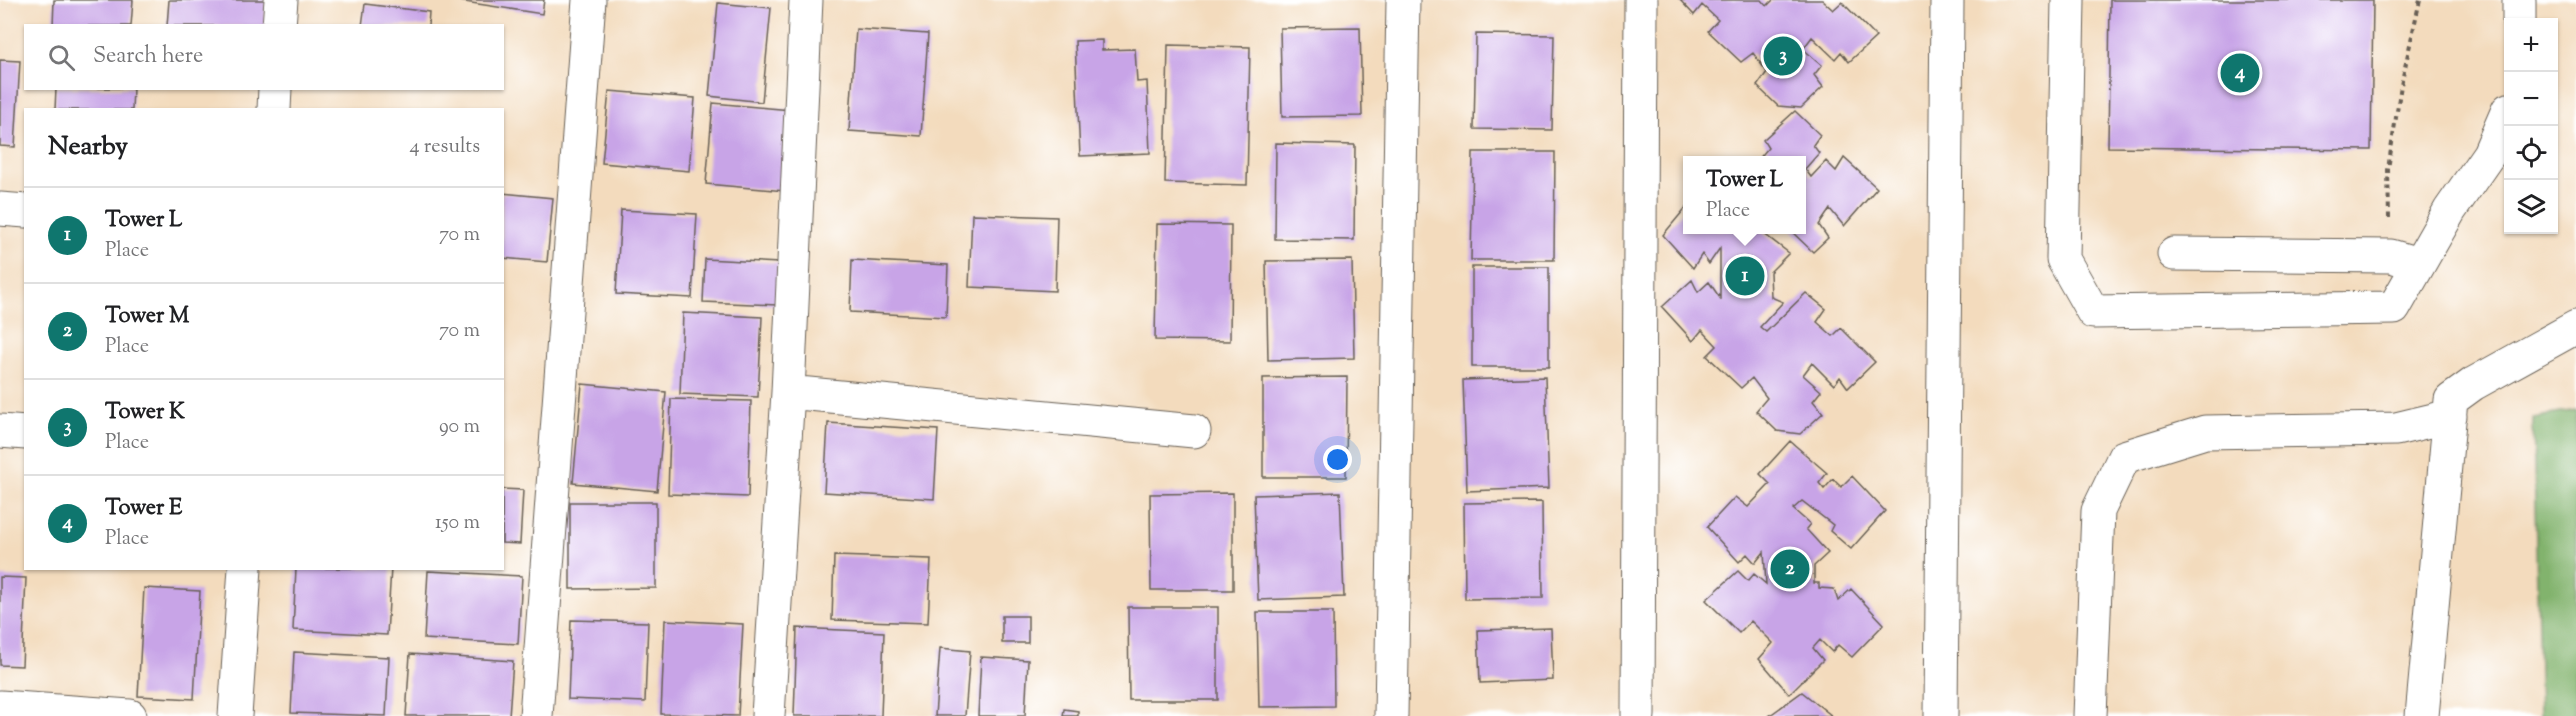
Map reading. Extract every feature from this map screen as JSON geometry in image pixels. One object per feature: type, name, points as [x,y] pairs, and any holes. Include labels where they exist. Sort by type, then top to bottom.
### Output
[{"type":"street","points":[[279,24],[281,0]]},
{"type":"street","points":[[536,716],[589,0]]},
{"type":"street","points":[[768,716],[788,392],[806,0]]},
{"type":"street","points":[[1391,716],[1403,0]]},
{"type":"street","points":[[1638,716],[1641,0]]},
{"type":"street","points":[[1941,716],[1947,0]]},
{"type":"street","points":[[2068,0],[2063,259],[2093,312],[2394,308],[2404,260],[2450,210],[2489,154],[2504,119]]},
{"type":"street","points":[[2519,0],[2519,18]]},
{"type":"street","points":[[274,108],[276,90]]},
{"type":"street","points":[[0,209],[24,211]]},
{"type":"street","points":[[2174,254],[2404,260]]},
{"type":"street","points":[[2422,716],[2451,400],[2473,384],[2576,327]]},
{"type":"street","points":[[788,392],[1194,431]]},
{"type":"street","points":[[2090,716],[2098,511],[2124,457],[2205,432],[2396,429],[2450,416]]},
{"type":"street","points":[[0,431],[24,433]]},
{"type":"street","points":[[235,716],[245,570]]},
{"type":"street","points":[[0,707],[130,716]]},
{"type":"path","points":[[2404,260],[2388,170],[2402,85],[2420,0]]},
{"type":"green space","points":[[2576,410],[2576,716],[2540,716],[2533,418]]},
{"type":"building","points":[[54,0],[133,0],[131,24],[53,24]]},
{"type":"building","points":[[169,0],[266,0],[265,24],[167,24]]},
{"type":"building","points":[[452,0],[544,0],[542,14]]},
{"type":"building","points":[[1680,0],[1762,0],[1767,6],[1773,0],[1822,0],[1833,10],[1842,2],[1876,37],[1849,62],[1841,52],[1835,59],[1812,37],[1803,49],[1822,65],[1814,75],[1823,87],[1801,108],[1778,106],[1757,86],[1767,72],[1753,53],[1741,62],[1708,31],[1718,20],[1702,5],[1694,15]]},
{"type":"building","points":[[2110,0],[2373,0],[2371,150],[2108,147]]},
{"type":"building","points":[[718,3],[771,8],[762,102],[709,96]]},
{"type":"building","points":[[365,4],[429,12],[428,24],[362,24]]},
{"type":"building","points":[[1360,27],[1362,116],[1282,117],[1280,28]]},
{"type":"building","points":[[856,29],[928,34],[921,136],[849,131]]},
{"type":"building","points":[[1476,34],[1554,35],[1552,130],[1474,129]]},
{"type":"building","points":[[1102,40],[1102,50],[1135,49],[1137,82],[1147,81],[1150,153],[1080,156],[1075,41]]},
{"type":"building","points":[[1168,45],[1250,47],[1247,185],[1165,183]]},
{"type":"building","points":[[0,60],[20,61],[15,147],[0,146]]},
{"type":"building","points":[[56,90],[133,90],[132,108],[55,108]]},
{"type":"building","points":[[609,91],[695,98],[689,171],[602,163]]},
{"type":"building","points":[[713,103],[791,110],[785,191],[706,184]]},
{"type":"building","points":[[1795,111],[1820,135],[1813,145],[1819,153],[1806,168],[1806,156],[1761,156],[1768,148],[1763,140]]},
{"type":"building","points":[[1276,143],[1355,145],[1354,240],[1275,239]]},
{"type":"building","points":[[1473,152],[1555,152],[1554,260],[1471,260]]},
{"type":"building","points":[[1844,158],[1877,188],[1844,226],[1830,209],[1819,225],[1828,238],[1813,252],[1794,234],[1806,234],[1806,170],[1811,177],[1826,161],[1836,171]]},
{"type":"building","points":[[504,193],[553,198],[547,262],[504,258]]},
{"type":"building","points":[[621,210],[697,214],[692,298],[616,294]]},
{"type":"building","points":[[1683,211],[1683,234],[1764,234],[1789,253],[1770,272],[1771,297],[1783,302],[1760,327],[1766,332],[1806,293],[1826,309],[1817,322],[1833,336],[1841,328],[1875,362],[1848,388],[1840,377],[1834,385],[1812,363],[1803,375],[1821,391],[1813,401],[1823,413],[1800,434],[1777,431],[1756,411],[1767,398],[1752,378],[1741,388],[1707,356],[1717,346],[1702,330],[1693,341],[1662,307],[1692,280],[1698,292],[1709,282],[1720,298],[1720,248],[1709,264],[1702,254],[1693,268],[1663,235]]},
{"type":"building","points":[[972,214],[1057,217],[1055,291],[969,287]]},
{"type":"building","points":[[1157,224],[1231,225],[1230,341],[1155,340]]},
{"type":"building","points":[[705,259],[779,263],[777,305],[703,302]]},
{"type":"building","points":[[852,260],[948,265],[946,317],[850,312]]},
{"type":"building","points":[[1352,260],[1354,358],[1268,360],[1266,261]]},
{"type":"building","points":[[1472,267],[1549,267],[1549,367],[1472,367]]},
{"type":"building","points":[[683,313],[762,317],[758,397],[680,394]]},
{"type":"building","points":[[1347,377],[1346,477],[1263,477],[1263,378]]},
{"type":"building","points":[[1545,377],[1549,488],[1467,491],[1463,380]]},
{"type":"building","points":[[582,384],[666,392],[657,491],[573,483]]},
{"type":"building","points":[[671,399],[751,401],[748,497],[668,494]]},
{"type":"building","points":[[828,423],[938,430],[934,499],[824,492]]},
{"type":"building","points":[[1790,441],[1827,473],[1819,483],[1824,489],[1833,479],[1841,487],[1852,476],[1885,511],[1851,549],[1830,531],[1833,525],[1802,501],[1793,509],[1810,524],[1806,529],[1828,553],[1814,566],[1814,583],[1819,583],[1819,588],[1834,589],[1838,601],[1851,589],[1884,624],[1852,657],[1838,645],[1832,652],[1820,640],[1813,648],[1823,660],[1789,694],[1759,659],[1773,643],[1751,621],[1739,633],[1706,600],[1738,571],[1748,581],[1754,574],[1766,584],[1764,552],[1755,563],[1747,554],[1739,562],[1707,527],[1735,497],[1748,507],[1770,484],[1760,474]]},
{"type":"building","points":[[504,489],[523,490],[520,544],[504,543]]},
{"type":"building","points":[[1340,492],[1344,597],[1258,600],[1254,495]]},
{"type":"building","points":[[1233,493],[1233,590],[1151,590],[1150,494]]},
{"type":"building","points":[[570,502],[656,502],[656,588],[570,589]]},
{"type":"building","points":[[1542,502],[1543,598],[1465,599],[1464,503]]},
{"type":"building","points":[[834,556],[931,559],[928,623],[832,620]]},
{"type":"building","points":[[296,570],[391,570],[387,635],[293,630]]},
{"type":"building","points":[[428,571],[522,576],[518,644],[424,639]]},
{"type":"building","points":[[0,577],[26,578],[22,666],[0,665]]},
{"type":"building","points":[[144,588],[200,591],[194,699],[138,696]]},
{"type":"building","points":[[1128,607],[1218,607],[1218,700],[1129,700]]},
{"type":"building","points":[[1257,612],[1333,612],[1334,706],[1259,707]]},
{"type":"building","points":[[1002,616],[1028,616],[1028,643],[1002,643]]},
{"type":"building","points":[[571,620],[648,622],[645,702],[568,699]]},
{"type":"building","points":[[665,620],[743,624],[738,716],[661,714]]},
{"type":"building","points":[[797,628],[884,632],[881,716],[794,716]]},
{"type":"building","points":[[1551,628],[1553,680],[1480,683],[1478,630]]},
{"type":"building","points":[[940,648],[970,651],[965,716],[935,716]]},
{"type":"building","points":[[294,652],[389,657],[386,716],[291,713]]},
{"type":"building","points":[[410,654],[513,661],[509,716],[406,716]]},
{"type":"building","points":[[981,657],[1028,660],[1025,716],[978,716]]},
{"type":"building","points":[[1802,692],[1832,716],[1769,716]]},
{"type":"building","points":[[1064,709],[1078,711],[1078,716],[1063,716]]},
{"type":"place","name":"Tower K","points":[[1783,56]]},
{"type":"place","name":"Tower E","points":[[2240,73]]},
{"type":"place","name":"Tower L","points":[[1745,276]]},
{"type":"place","name":"Tower M","points":[[1790,569]]}]
